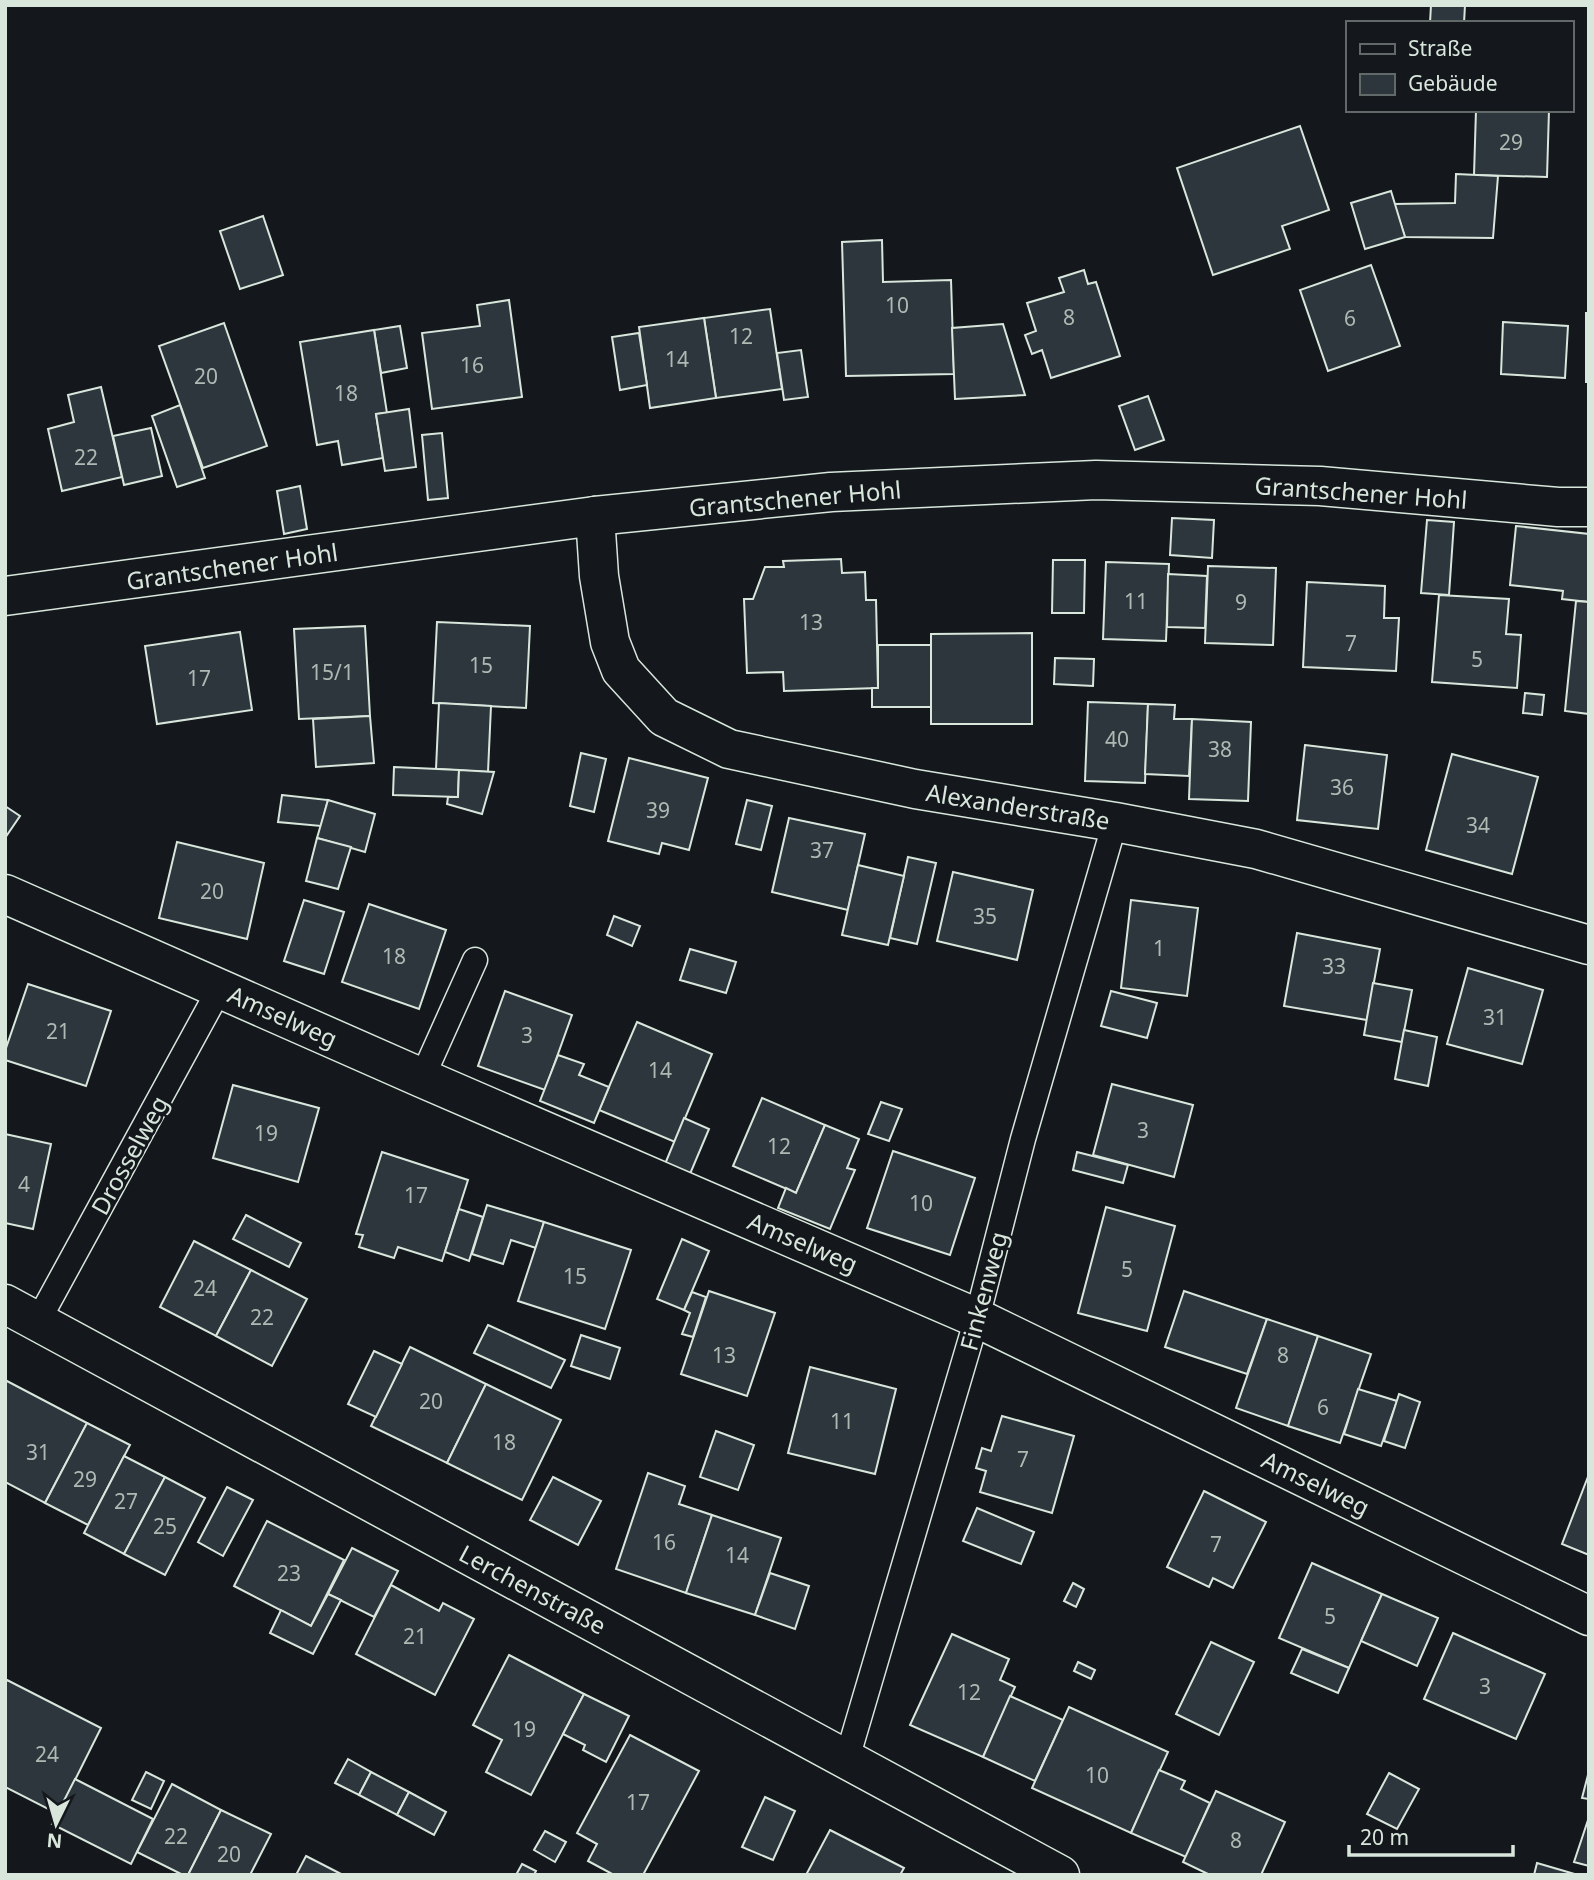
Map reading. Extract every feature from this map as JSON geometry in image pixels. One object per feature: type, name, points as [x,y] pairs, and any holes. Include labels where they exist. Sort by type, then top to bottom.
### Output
[{"type":"street","name":"Grantschener Hohl","points":[[5,596],[595,516],[831,492],[1096,480],[1320,486],[1558,507],[1589,507]]},
{"type":"street","name":"Alexanderstraße","points":[[595,516],[599,576],[610,642],[621,670],[664,717],[729,749],[915,789],[1115,822],[1256,849],[1589,945]]},
{"type":"street","name":"Amselweg","points":[[5,894],[977,1318],[1589,1615]]},
{"type":"street","name":"Lerchenstraße","points":[[22,1312],[1060,1875]]},
{"type":"lane","name":"Finkenweg","points":[[845,1758],[977,1318],[1023,1139],[1115,822]]},
{"type":"lane","points":[[422,1078],[475,960]]},
{"type":"lane","name":"Drosselweg","points":[[22,1312],[219,988]]},
{"type":"building","points":[[1431,5],[1465,5],[1464,21],[1430,21]]},
{"type":"building","points":[[1476,112],[1549,112],[1547,177],[1474,175]]},
{"type":"building","points":[[1300,126],[1329,210],[1282,226],[1290,249],[1213,275],[1177,168]]},
{"type":"building","points":[[1456,174],[1498,176],[1493,238],[1405,237],[1394,204],[1455,203]]},
{"type":"building","points":[[1391,191],[1405,237],[1365,249],[1351,203]]},
{"type":"building","points":[[263,216],[283,275],[240,289],[220,231]]},
{"type":"building","points":[[882,240],[883,282],[951,280],[954,374],[846,376],[842,242]]},
{"type":"building","points":[[1371,265],[1400,346],[1328,371],[1300,290]]},
{"type":"building","points":[[1084,270],[1088,284],[1096,282],[1120,356],[1051,378],[1042,350],[1032,354],[1025,335],[1036,331],[1027,303],[1064,292],[1059,278]]},
{"type":"building","points":[[509,300],[522,397],[432,409],[422,333],[480,326],[477,305]]},
{"type":"building","points":[[770,309],[782,389],[716,398],[704,318]]},
{"type":"building","points":[[1586,313],[1589,313],[1589,382],[1586,382]]},
{"type":"building","points":[[704,318],[716,398],[650,408],[639,327]]},
{"type":"building","points":[[1503,322],[1568,326],[1565,378],[1501,374]]},
{"type":"building","points":[[224,323],[267,446],[203,468],[159,346]]},
{"type":"building","points":[[1003,324],[1025,395],[955,399],[952,328]]},
{"type":"building","points":[[400,326],[407,368],[381,373],[374,330]]},
{"type":"building","points":[[374,330],[387,413],[376,414],[383,458],[342,465],[338,441],[317,445],[300,342]]},
{"type":"building","points":[[639,333],[647,385],[620,390],[612,337]]},
{"type":"building","points":[[801,350],[808,397],[784,400],[777,353]]},
{"type":"building","points":[[101,387],[122,477],[62,491],[48,429],[74,422],[68,395]]},
{"type":"building","points":[[1148,396],[1164,440],[1135,450],[1119,406]]},
{"type":"building","points":[[180,405],[205,478],[177,487],[152,416]]},
{"type":"building","points":[[409,409],[416,467],[385,471],[376,414]]},
{"type":"building","points":[[151,428],[162,476],[124,485],[113,436]]},
{"type":"building","points":[[442,433],[448,498],[428,500],[422,435]]},
{"type":"building","points":[[300,486],[307,529],[284,534],[277,491]]},
{"type":"building","points":[[1172,518],[1214,520],[1212,558],[1170,555]]},
{"type":"building","points":[[1427,520],[1454,522],[1449,595],[1421,593]]},
{"type":"building","points":[[1516,526],[1589,534],[1589,602],[1562,599],[1563,591],[1510,585]]},
{"type":"building","points":[[841,559],[842,573],[865,572],[866,600],[876,600],[878,688],[784,691],[783,672],[747,673],[744,599],[753,599],[765,567],[784,567],[783,561]]},
{"type":"building","points":[[1053,560],[1085,560],[1084,613],[1052,613]]},
{"type":"building","points":[[1106,562],[1169,564],[1166,641],[1103,639]]},
{"type":"building","points":[[1208,566],[1276,568],[1273,645],[1205,643]]},
{"type":"building","points":[[1168,574],[1207,576],[1205,628],[1167,627]]},
{"type":"building","points":[[1307,582],[1385,586],[1384,618],[1399,618],[1396,671],[1303,667]]},
{"type":"building","points":[[1439,595],[1509,599],[1506,634],[1521,635],[1517,688],[1432,682]]},
{"type":"building","points":[[1576,601],[1589,602],[1589,714],[1565,711]]},
{"type":"building","points":[[437,622],[530,626],[526,708],[433,703]]},
{"type":"building","points":[[365,626],[370,716],[299,719],[294,629]]},
{"type":"building","points":[[240,632],[252,710],[157,724],[145,646]]},
{"type":"building","points":[[1032,633],[1032,724],[931,724],[931,634]]},
{"type":"building","points":[[878,645],[931,645],[931,707],[872,707],[872,688],[878,688]]},
{"type":"building","points":[[1055,658],[1094,659],[1093,686],[1054,684]]},
{"type":"building","points":[[1525,693],[1544,695],[1542,715],[1523,713]]},
{"type":"building","points":[[1088,702],[1148,704],[1145,783],[1085,781]]},
{"type":"building","points":[[439,703],[491,706],[488,772],[436,769]]},
{"type":"building","points":[[1148,704],[1175,705],[1174,719],[1192,719],[1189,776],[1145,774]]},
{"type":"building","points":[[370,716],[374,763],[316,767],[313,719]]},
{"type":"building","points":[[1192,719],[1251,722],[1248,801],[1189,799]]},
{"type":"building","points":[[1305,745],[1387,755],[1378,829],[1297,820]]},
{"type":"building","points":[[581,753],[606,759],[594,812],[570,806]]},
{"type":"building","points":[[1452,754],[1538,777],[1512,874],[1426,850]]},
{"type":"building","points":[[629,758],[708,778],[689,850],[662,843],[659,854],[608,841]]},
{"type":"building","points":[[394,767],[459,770],[458,797],[393,795]]},
{"type":"building","points":[[459,770],[494,772],[482,814],[447,804],[448,797],[458,797]]},
{"type":"building","points":[[282,795],[328,800],[321,826],[278,822]]},
{"type":"building","points":[[328,800],[375,814],[365,852],[317,838]]},
{"type":"building","points":[[747,800],[772,806],[761,850],[736,844]]},
{"type":"building","points":[[5,806],[20,816],[5,838]]},
{"type":"building","points":[[789,818],[865,834],[848,910],[772,892]]},
{"type":"building","points":[[317,838],[351,847],[338,889],[306,881]]},
{"type":"building","points":[[177,842],[264,863],[247,939],[159,918]]},
{"type":"building","points":[[908,857],[936,863],[917,944],[890,938]]},
{"type":"building","points":[[858,865],[904,876],[888,945],[842,935]]},
{"type":"building","points":[[953,872],[1033,890],[1017,960],[937,941]]},
{"type":"building","points":[[304,900],[344,912],[324,974],[284,961]]},
{"type":"building","points":[[1131,900],[1198,908],[1187,996],[1121,988]]},
{"type":"building","points":[[369,904],[446,930],[419,1009],[342,982]]},
{"type":"building","points":[[614,916],[640,926],[632,946],[607,935]]},
{"type":"building","points":[[1297,933],[1380,949],[1367,1020],[1284,1006]]},
{"type":"building","points":[[690,949],[736,962],[726,993],[680,980]]},
{"type":"building","points":[[1468,968],[1543,990],[1522,1064],[1447,1044]]},
{"type":"building","points":[[1373,983],[1412,990],[1402,1042],[1364,1035]]},
{"type":"building","points":[[28,984],[111,1011],[86,1086],[5,1060],[5,1051]]},
{"type":"building","points":[[505,991],[572,1015],[545,1090],[478,1066]]},
{"type":"building","points":[[1111,991],[1157,1003],[1147,1038],[1101,1026]]},
{"type":"building","points":[[637,1022],[712,1054],[675,1142],[599,1110]]},
{"type":"building","points":[[1404,1030],[1437,1037],[1428,1086],[1395,1079]]},
{"type":"building","points":[[558,1055],[584,1064],[579,1075],[609,1087],[594,1123],[540,1101]]},
{"type":"building","points":[[1112,1084],[1193,1105],[1174,1177],[1093,1155]]},
{"type":"building","points":[[233,1085],[319,1108],[298,1182],[213,1158]]},
{"type":"building","points":[[762,1098],[825,1125],[796,1193],[733,1166]]},
{"type":"building","points":[[881,1102],[902,1109],[889,1141],[868,1134]]},
{"type":"building","points":[[684,1118],[709,1129],[690,1174],[665,1164]]},
{"type":"building","points":[[825,1125],[859,1139],[847,1168],[855,1170],[830,1229],[778,1208],[786,1188],[796,1193]]},
{"type":"building","points":[[5,1134],[51,1144],[33,1229],[5,1223]]},
{"type":"building","points":[[893,1151],[975,1178],[950,1255],[867,1228]]},
{"type":"building","points":[[382,1152],[468,1180],[442,1261],[398,1247],[394,1258],[359,1247],[363,1235],[356,1234]]},
{"type":"building","points":[[1077,1152],[1128,1165],[1123,1183],[1073,1170]]},
{"type":"building","points":[[487,1205],[544,1222],[536,1248],[511,1240],[503,1264],[472,1254]]},
{"type":"building","points":[[1106,1207],[1175,1226],[1147,1331],[1078,1313]]},
{"type":"building","points":[[459,1209],[483,1217],[469,1261],[445,1252]]},
{"type":"building","points":[[246,1215],[301,1243],[289,1267],[233,1239]]},
{"type":"building","points":[[544,1222],[631,1250],[605,1329],[518,1301]]},
{"type":"building","points":[[682,1239],[709,1251],[684,1310],[657,1299]]},
{"type":"building","points":[[194,1241],[251,1270],[216,1336],[160,1307]]},
{"type":"building","points":[[251,1270],[307,1299],[272,1366],[216,1336]]},
{"type":"building","points":[[709,1291],[775,1313],[747,1396],[681,1374]]},
{"type":"building","points":[[1184,1291],[1267,1319],[1247,1374],[1165,1347]]},
{"type":"building","points":[[692,1292],[706,1297],[693,1337],[682,1334],[690,1313],[684,1310]]},
{"type":"building","points":[[1267,1319],[1318,1336],[1288,1426],[1236,1408]]},
{"type":"building","points":[[488,1325],[565,1360],[551,1388],[474,1353]]},
{"type":"building","points":[[581,1335],[620,1348],[610,1379],[571,1366]]},
{"type":"building","points":[[1318,1336],[1371,1354],[1340,1443],[1288,1426]]},
{"type":"building","points":[[410,1347],[486,1384],[447,1463],[371,1426]]},
{"type":"building","points":[[374,1351],[402,1364],[376,1417],[348,1404]]},
{"type":"building","points":[[810,1367],[896,1389],[875,1474],[788,1453]]},
{"type":"building","points":[[5,1380],[87,1423],[45,1503],[5,1482]]},
{"type":"building","points":[[486,1384],[561,1420],[522,1500],[447,1463]]},
{"type":"building","points":[[1358,1389],[1397,1401],[1381,1446],[1344,1434]]},
{"type":"building","points":[[1399,1394],[1420,1402],[1405,1448],[1384,1441]]},
{"type":"building","points":[[1002,1416],[1074,1436],[1052,1513],[980,1492],[986,1471],[976,1468],[982,1448],[991,1451]]},
{"type":"building","points":[[87,1423],[130,1445],[88,1525],[45,1503]]},
{"type":"building","points":[[716,1431],[754,1445],[738,1490],[700,1477]]},
{"type":"building","points":[[124,1456],[165,1477],[124,1554],[84,1533]]},
{"type":"building","points":[[648,1473],[685,1486],[679,1504],[712,1515],[686,1593],[616,1569]]},
{"type":"building","points":[[1589,1474],[1589,1555],[1562,1544]]},
{"type":"building","points":[[165,1477],[205,1498],[165,1575],[124,1554]]},
{"type":"building","points":[[553,1477],[601,1501],[578,1545],[530,1520]]},
{"type":"building","points":[[227,1487],[253,1500],[223,1556],[198,1542]]},
{"type":"building","points":[[1204,1491],[1266,1522],[1233,1588],[1213,1578],[1209,1587],[1167,1567]]},
{"type":"building","points":[[977,1508],[1034,1532],[1021,1564],[963,1541]]},
{"type":"building","points":[[712,1515],[781,1538],[755,1615],[686,1593]]},
{"type":"building","points":[[267,1521],[344,1560],[311,1626],[234,1586]]},
{"type":"building","points":[[352,1548],[398,1571],[374,1617],[328,1594]]},
{"type":"building","points":[[1312,1563],[1382,1594],[1349,1668],[1279,1638]]},
{"type":"building","points":[[770,1573],[809,1586],[795,1629],[755,1615]]},
{"type":"building","points":[[1073,1583],[1084,1589],[1076,1607],[1064,1601]]},
{"type":"building","points":[[391,1585],[439,1611],[443,1603],[474,1619],[435,1695],[356,1654]]},
{"type":"building","points":[[328,1594],[341,1600],[313,1654],[270,1633],[281,1610],[311,1626]]},
{"type":"building","points":[[1382,1594],[1438,1618],[1417,1666],[1361,1641]]},
{"type":"building","points":[[1453,1633],[1545,1674],[1516,1739],[1424,1699]]},
{"type":"building","points":[[952,1634],[1009,1659],[1000,1680],[1015,1687],[983,1757],[910,1725]]},
{"type":"building","points":[[1211,1642],[1254,1662],[1219,1735],[1176,1714]]},
{"type":"building","points":[[1302,1649],[1349,1668],[1338,1693],[1291,1673]]},
{"type":"building","points":[[509,1655],[584,1694],[531,1795],[486,1772],[502,1740],[473,1725]]},
{"type":"building","points":[[1078,1662],[1095,1670],[1091,1679],[1074,1671]]},
{"type":"building","points":[[7,1680],[101,1728],[58,1814],[5,1787]]},
{"type":"building","points":[[584,1694],[629,1716],[606,1762],[583,1750],[585,1745],[563,1734]]},
{"type":"building","points":[[1010,1696],[1063,1720],[1035,1781],[983,1757]]},
{"type":"building","points":[[1069,1707],[1168,1752],[1131,1833],[1032,1788]]},
{"type":"building","points":[[630,1735],[699,1771],[643,1875],[614,1875],[588,1861],[597,1844],[577,1833]]},
{"type":"building","points":[[348,1759],[371,1772],[359,1795],[335,1783]]},
{"type":"building","points":[[1159,1770],[1185,1781],[1181,1789],[1210,1803],[1186,1857],[1131,1833]]},
{"type":"building","points":[[1589,1771],[1589,1799],[1582,1798]]},
{"type":"building","points":[[146,1772],[164,1781],[151,1809],[132,1800]]},
{"type":"building","points":[[371,1772],[409,1792],[397,1815],[359,1795]]},
{"type":"building","points":[[1389,1773],[1419,1789],[1397,1829],[1367,1814]]},
{"type":"building","points":[[75,1779],[153,1819],[131,1864],[52,1824]]},
{"type":"building","points":[[172,1784],[221,1810],[188,1875],[137,1852]]},
{"type":"building","points":[[1216,1791],[1285,1822],[1261,1875],[1210,1875],[1183,1862]]},
{"type":"building","points":[[409,1792],[446,1812],[434,1835],[397,1815]]},
{"type":"building","points":[[765,1797],[795,1811],[773,1860],[742,1847]]},
{"type":"building","points":[[221,1810],[271,1834],[250,1875],[188,1875]]},
{"type":"building","points":[[1589,1817],[1589,1866],[1574,1862]]},
{"type":"building","points":[[830,1830],[904,1868],[900,1875],[806,1875]]},
{"type":"building","points":[[545,1831],[566,1842],[555,1862],[534,1850]]},
{"type":"building","points":[[306,1856],[343,1875],[296,1875]]},
{"type":"building","points":[[1537,1863],[1578,1875],[1534,1875]]},
{"type":"building","points":[[522,1864],[536,1871],[534,1875],[516,1875]]}]
